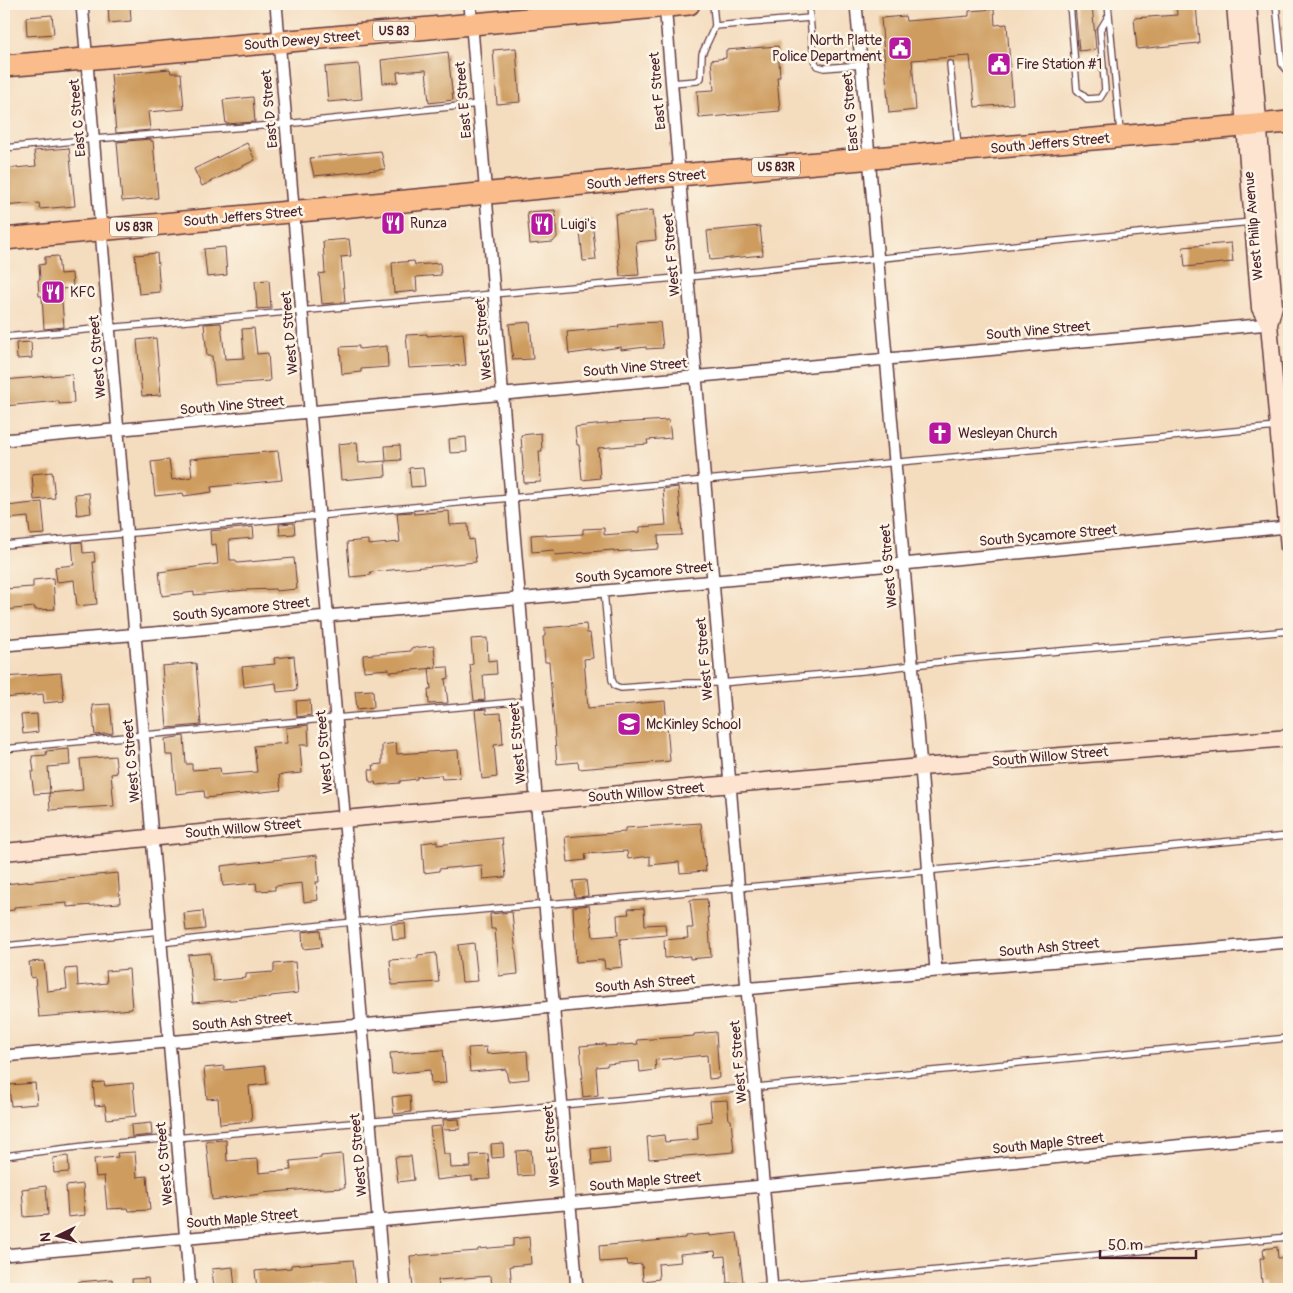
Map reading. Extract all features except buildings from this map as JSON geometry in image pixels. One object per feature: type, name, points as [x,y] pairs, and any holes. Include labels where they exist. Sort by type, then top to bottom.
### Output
[{"type":"highway","name":"South Dewey Street","points":[[4,66],[279,42],[471,14],[557,13],[689,4]]},
{"type":"highway","name":"South Jeffers Street","points":[[4,239],[679,176],[1289,122]]},
{"type":"main road","points":[[1235,4],[1252,126]]},
{"type":"main road","points":[[1248,4],[1252,126]]},
{"type":"main road","name":"West Philip Avenue","points":[[1252,126],[1253,222],[1260,308],[1269,324]]},
{"type":"main road","name":"West Philip Avenue","points":[[1252,126],[1274,306],[1269,324],[1289,548]]},
{"type":"main road","name":"South Willow Street","points":[[4,852],[921,767],[1289,738]]},
{"type":"street","name":"East C Street","points":[[82,4],[101,230]]},
{"type":"street","name":"East D Street","points":[[276,4],[293,212]]},
{"type":"street","name":"East G Street","points":[[856,4],[869,159]]},
{"type":"street","name":"East F Street","points":[[665,5],[679,176]]},
{"type":"street","name":"East E Street","points":[[471,14],[486,194]]},
{"type":"street","name":"West G Street","points":[[869,159],[921,767],[936,971]]},
{"type":"street","name":"West F Street","points":[[679,176],[772,1288]]},
{"type":"street","name":"West E Street","points":[[486,194],[578,1289]]},
{"type":"street","name":"West D Street","points":[[293,212],[384,1289]]},
{"type":"street","name":"West C Street","points":[[101,230],[190,1289]]},
{"type":"street","name":"South Vine Street","points":[[4,440],[1269,324]]},
{"type":"street","name":"South Sycamore Street","points":[[4,645],[903,564],[1287,527]]},
{"type":"street","name":"South Ash Street","points":[[4,1056],[362,1025],[936,971],[1289,942]]},
{"type":"street","name":"South Maple Street","points":[[4,1255],[764,1186],[1289,1135]]},
{"type":"lane","points":[[672,83],[697,81],[701,78],[703,73],[702,54],[714,26],[713,4]]},
{"type":"lane","points":[[809,4],[814,60],[817,66],[824,68],[861,65]]},
{"type":"lane","points":[[1070,4],[1077,90],[1087,100],[1100,98],[1106,90],[1100,30],[1109,15]]},
{"type":"lane","points":[[1108,4],[1120,136]]},
{"type":"lane","points":[[1276,4],[1282,64],[1289,72]]},
{"type":"lane","points":[[714,26],[810,18]]},
{"type":"lane","points":[[950,64],[958,151]]},
{"type":"lane","points":[[4,148],[285,124],[479,104]]},
{"type":"lane","points":[[4,338],[495,295],[1253,222]]},
{"type":"lane","points":[[4,544],[1277,427]]},
{"type":"lane","points":[[604,591],[612,680],[615,686],[621,688],[688,682],[721,683],[1289,631]]},
{"type":"lane","points":[[4,749],[528,701]]},
{"type":"lane","points":[[4,946],[160,937],[353,921],[928,871],[1289,836]]},
{"type":"lane","points":[[4,1156],[93,1145],[755,1088],[1289,1038]]},
{"type":"lane","points":[[737,1289],[772,1288],[1289,1237]]},
{"type":"place","name":"North Platte Police Department","points":[[900,48]]},
{"type":"place","name":"Fire Station #1","points":[[999,64]]},
{"type":"place","name":"Runza","points":[[393,223]]},
{"type":"place","name":"Luigi's","points":[[542,224]]},
{"type":"place","name":"KFC","points":[[53,292]]},
{"type":"place","name":"Wesleyan Church","points":[[940,433]]},
{"type":"place","name":"McKinley School","points":[[629,724]]}]
